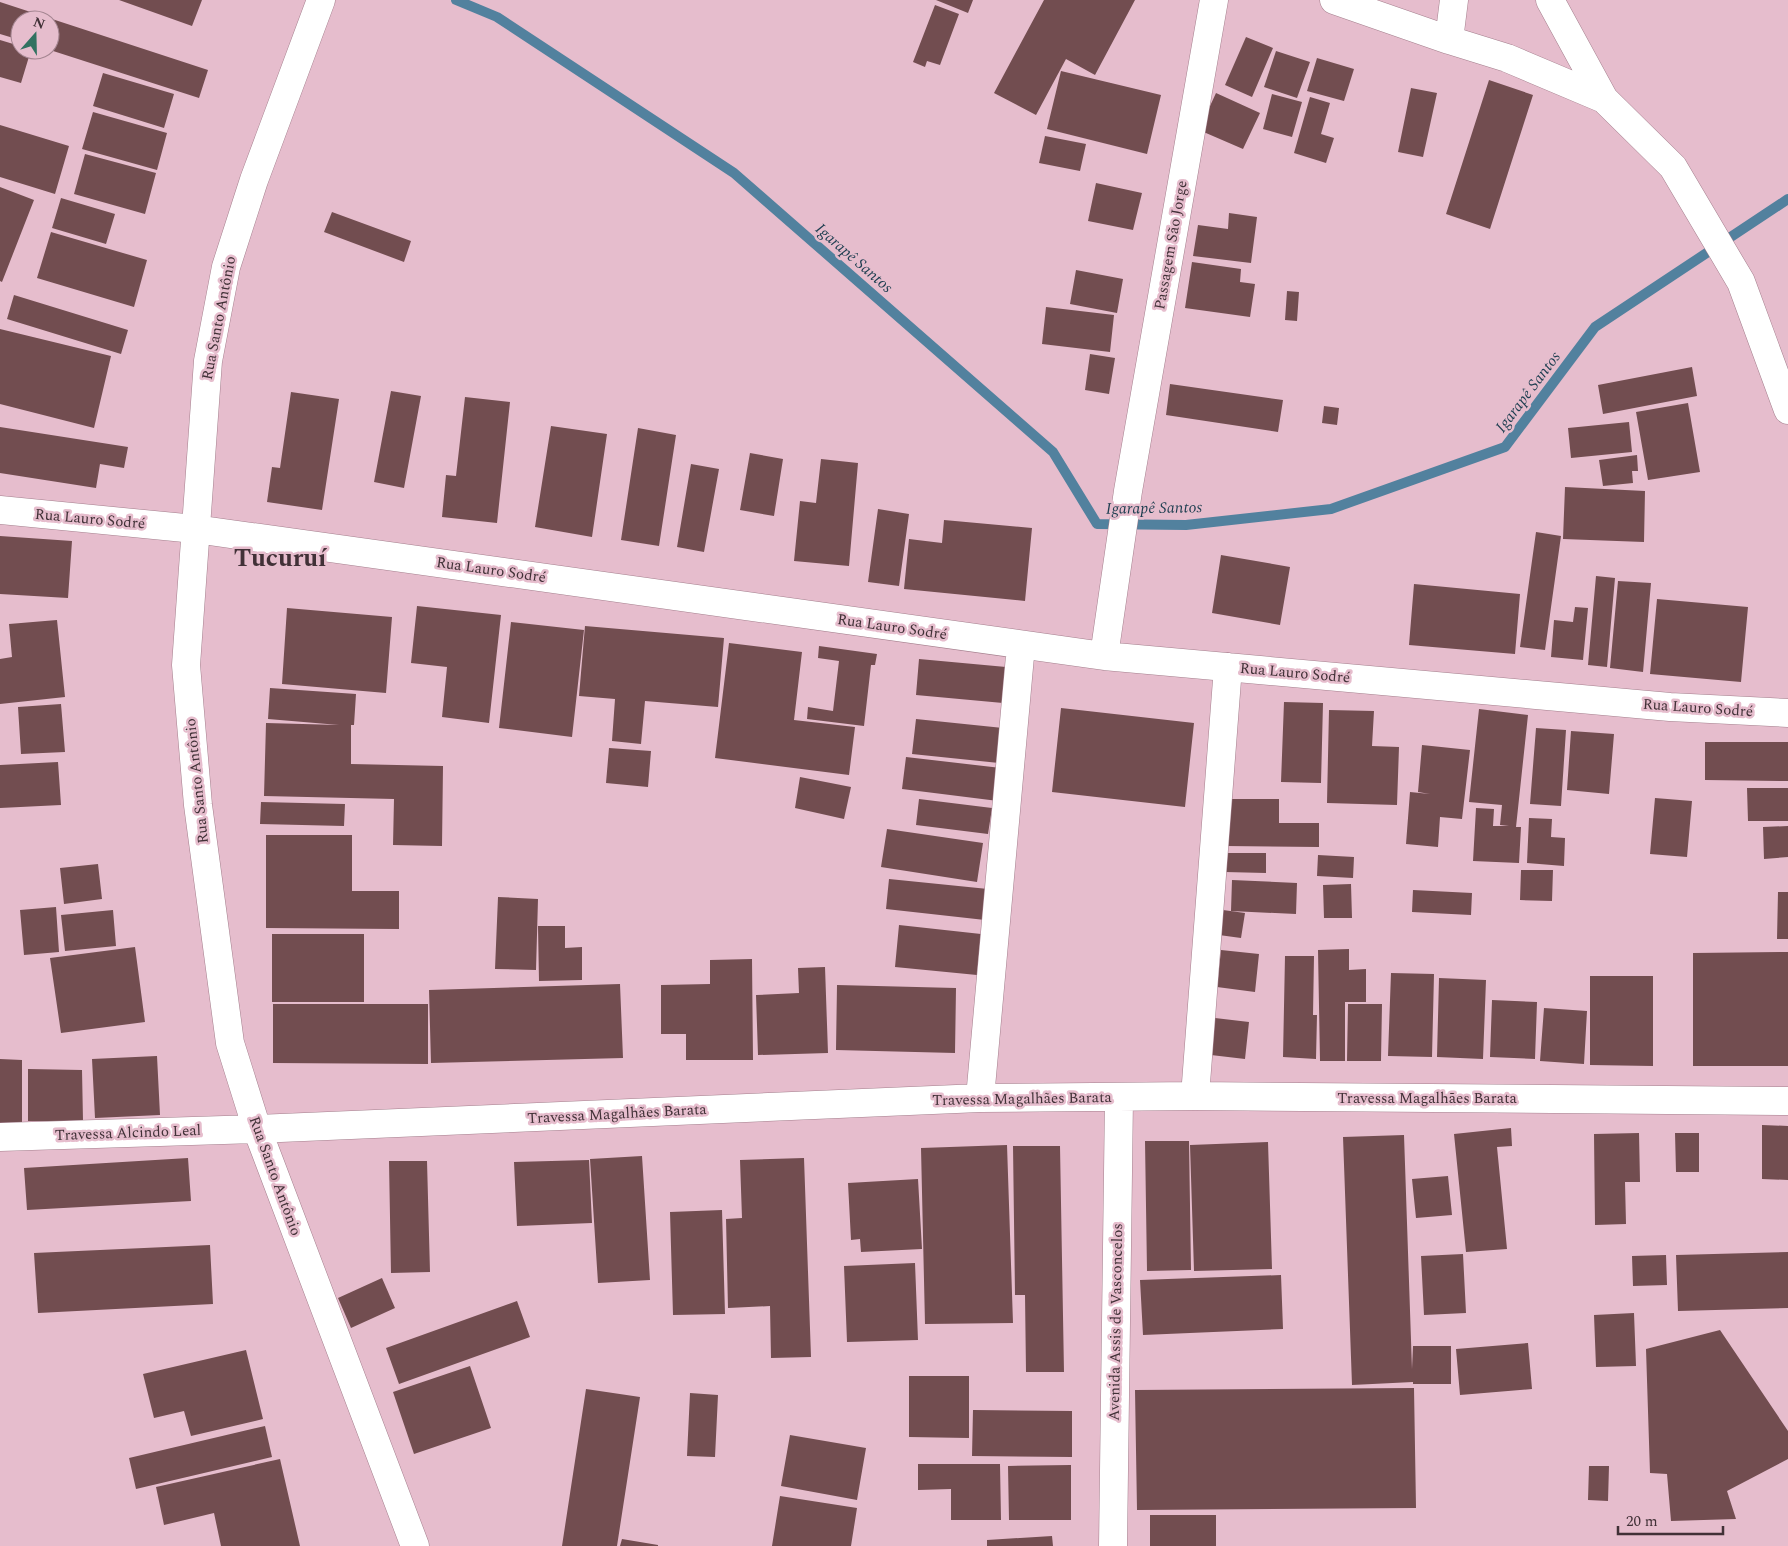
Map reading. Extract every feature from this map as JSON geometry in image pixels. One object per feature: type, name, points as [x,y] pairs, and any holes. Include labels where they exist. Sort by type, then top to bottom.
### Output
[{"type":"street","name":"Rua Santo Antônio","points":[[321,0],[254,180],[226,267],[208,361],[186,665],[198,805],[230,1043],[257,1129],[415,1546]]},
{"type":"street","name":"Passagem São Jorge","points":[[1104,656],[1128,491],[1214,0]]},
{"type":"street","points":[[1334,0],[1507,58],[1604,99]]},
{"type":"street","points":[[1449,40],[1454,0]]},
{"type":"street","points":[[1550,0],[1604,99],[1674,167],[1742,282],[1788,410]]},
{"type":"street","name":"Rua Lauro Sodré","points":[[0,510],[195,529],[1104,656],[1670,707],[1788,713]]},
{"type":"street","points":[[980,1098],[1021,645]]},
{"type":"street","points":[[1195,1096],[1228,667]]},
{"type":"street","name":"Travessa Magalhães Barata","points":[[257,1129],[980,1098],[1195,1096],[1788,1101]]},
{"type":"street","name":"Avenida Assis de Vasconcelos","points":[[1113,1546],[1119,1098]]},
{"type":"street","name":"Travessa Alcindo Leal","points":[[0,1137],[257,1129]]},
{"type":"building","points":[[119,0],[202,0],[192,26]]},
{"type":"building","points":[[936,0],[973,0],[968,13]]},
{"type":"building","points":[[1044,0],[1135,0],[1095,75],[1066,59],[1036,115],[994,93]]},
{"type":"building","points":[[0,2],[24,10],[10,10],[10,37],[0,34]]},
{"type":"building","points":[[935,5],[959,14],[940,65],[927,61],[925,67],[913,62]]},
{"type":"building","points":[[60,22],[208,70],[199,98],[60,53]]},
{"type":"building","points":[[1246,37],[1273,48],[1252,97],[1225,85]]},
{"type":"building","points":[[0,40],[10,43],[10,60],[28,60],[21,83],[0,77]]},
{"type":"building","points":[[1276,51],[1310,62],[1297,98],[1264,87]]},
{"type":"building","points":[[1317,58],[1354,69],[1344,101],[1307,91]]},
{"type":"building","points":[[1061,71],[1161,95],[1147,154],[1047,129]]},
{"type":"building","points":[[103,73],[174,94],[164,128],[93,106]]},
{"type":"building","points":[[1489,80],[1533,95],[1490,229],[1446,214]]},
{"type":"building","points":[[1411,88],[1437,93],[1423,157],[1398,152]]},
{"type":"building","points":[[1216,93],[1260,113],[1243,149],[1199,130]]},
{"type":"building","points":[[1272,94],[1302,102],[1292,137],[1263,129]]},
{"type":"building","points":[[1310,97],[1330,103],[1321,134],[1334,138],[1326,163],[1294,153]]},
{"type":"building","points":[[93,112],[167,133],[157,170],[82,149]]},
{"type":"building","points":[[0,125],[69,146],[55,194],[0,177]]},
{"type":"building","points":[[1045,136],[1086,144],[1080,171],[1039,163]]},
{"type":"building","points":[[85,154],[156,173],[145,214],[74,194]]},
{"type":"building","points":[[1096,183],[1142,193],[1133,230],[1088,221]]},
{"type":"building","points":[[0,187],[34,200],[2,282],[0,281]]},
{"type":"building","points":[[61,198],[115,214],[106,244],[52,228]]},
{"type":"building","points":[[332,212],[411,241],[404,262],[324,232]]},
{"type":"building","points":[[1229,213],[1257,217],[1251,263],[1193,256],[1198,225],[1228,229]]},
{"type":"building","points":[[51,232],[147,260],[134,307],[37,278]]},
{"type":"building","points":[[1192,262],[1241,269],[1240,282],[1255,284],[1250,317],[1185,308]]},
{"type":"building","points":[[1076,270],[1123,279],[1117,313],[1070,304]]},
{"type":"building","points":[[1287,291],[1299,292],[1297,321],[1285,320]]},
{"type":"building","points":[[14,295],[128,330],[121,354],[7,319]]},
{"type":"building","points":[[1046,307],[1114,315],[1110,352],[1042,344]]},
{"type":"building","points":[[0,329],[111,356],[94,428],[0,404]]},
{"type":"building","points":[[1090,354],[1115,358],[1109,394],[1085,390]]},
{"type":"building","points":[[1692,367],[1697,396],[1603,414],[1598,385]]},
{"type":"building","points":[[1170,384],[1283,400],[1278,432],[1166,415]]},
{"type":"building","points":[[391,391],[421,396],[404,488],[374,482]]},
{"type":"building","points":[[291,392],[339,399],[322,510],[267,502],[272,467],[280,468]]},
{"type":"building","points":[[465,397],[510,402],[497,523],[442,517],[446,475],[456,476]]},
{"type":"building","points":[[1688,403],[1700,472],[1648,480],[1636,412]]},
{"type":"building","points":[[1324,406],[1339,408],[1337,425],[1322,423]]},
{"type":"building","points":[[1629,422],[1632,452],[1571,458],[1568,428]]},
{"type":"building","points":[[551,426],[607,434],[592,537],[535,527]]},
{"type":"building","points":[[0,427],[128,447],[124,468],[100,464],[96,488],[0,473]]},
{"type":"building","points":[[638,428],[676,435],[659,546],[621,540]]},
{"type":"building","points":[[750,453],[783,459],[774,516],[740,510]]},
{"type":"building","points":[[1637,455],[1638,471],[1632,471],[1633,483],[1603,486],[1599,460]]},
{"type":"building","points":[[821,459],[858,463],[849,566],[794,561],[800,501],[816,503]]},
{"type":"building","points":[[691,464],[719,469],[704,552],[677,547]]},
{"type":"building","points":[[1565,487],[1645,491],[1644,542],[1563,539]]},
{"type":"building","points":[[878,509],[909,514],[899,586],[868,582]]},
{"type":"building","points":[[944,520],[1032,528],[1025,601],[904,589],[909,539],[942,543]]},
{"type":"building","points":[[1536,532],[1561,536],[1545,650],[1520,647]]},
{"type":"building","points":[[0,536],[72,541],[68,598],[0,594]]},
{"type":"building","points":[[1221,555],[1290,567],[1280,625],[1212,613]]},
{"type":"building","points":[[1596,576],[1615,578],[1607,667],[1588,665]]},
{"type":"building","points":[[1618,581],[1651,583],[1643,672],[1610,668]]},
{"type":"building","points":[[1414,584],[1520,594],[1515,654],[1409,645]]},
{"type":"building","points":[[1657,599],[1748,607],[1741,682],[1650,674]]},
{"type":"building","points":[[417,606],[501,615],[489,723],[442,717],[447,667],[411,663]]},
{"type":"building","points":[[1575,607],[1588,608],[1583,660],[1551,657],[1554,620],[1573,622]]},
{"type":"building","points":[[287,608],[392,617],[386,693],[282,684]]},
{"type":"building","points":[[57,620],[65,697],[0,704],[0,659],[12,657],[9,624]]},
{"type":"building","points":[[511,622],[584,630],[572,737],[499,728]]},
{"type":"building","points":[[585,626],[724,638],[718,707],[645,701],[641,744],[612,741],[615,699],[579,696]]},
{"type":"building","points":[[729,643],[802,652],[794,720],[855,727],[849,775],[715,758]]},
{"type":"building","points":[[819,646],[877,654],[875,665],[871,665],[864,726],[807,719],[808,707],[833,711],[839,661],[818,658]]},
{"type":"building","points":[[919,659],[1006,667],[1003,703],[916,695]]},
{"type":"building","points":[[270,688],[356,694],[354,725],[351,725],[351,764],[443,766],[442,846],[393,845],[394,799],[264,796],[266,723],[339,725],[268,719]]},
{"type":"building","points":[[1284,702],[1323,703],[1321,783],[1281,782]]},
{"type":"building","points":[[61,704],[65,752],[21,754],[18,707]]},
{"type":"building","points":[[1061,708],[1194,723],[1185,807],[1052,792]]},
{"type":"building","points":[[1479,709],[1528,715],[1516,827],[1521,827],[1519,863],[1473,861],[1476,808],[1494,809],[1493,826],[1509,826],[1500,825],[1502,805],[1469,802]]},
{"type":"building","points":[[1329,710],[1374,711],[1372,746],[1399,747],[1397,805],[1327,803]]},
{"type":"building","points":[[916,719],[1003,728],[999,763],[912,754]]},
{"type":"building","points":[[1536,728],[1566,730],[1561,806],[1530,804]]},
{"type":"building","points":[[1571,731],[1614,734],[1609,794],[1567,790]]},
{"type":"building","points":[[1705,742],[1788,742],[1788,781],[1705,780]]},
{"type":"building","points":[[1422,745],[1470,750],[1462,819],[1440,817],[1438,847],[1406,844],[1410,792],[1430,794],[1418,792]]},
{"type":"building","points":[[609,748],[651,751],[648,787],[606,783]]},
{"type":"building","points":[[906,757],[1001,768],[998,801],[902,789]]},
{"type":"building","points":[[58,762],[61,805],[0,808],[0,765]]},
{"type":"building","points":[[800,777],[851,787],[844,819],[795,808]]},
{"type":"building","points":[[1747,788],[1788,788],[1788,821],[1748,821]]},
{"type":"building","points":[[1655,798],[1692,801],[1687,857],[1650,854]]},
{"type":"building","points":[[919,799],[992,808],[988,834],[916,825]]},
{"type":"building","points":[[1226,799],[1279,799],[1279,823],[1319,823],[1319,847],[1226,846]]},
{"type":"building","points":[[261,802],[345,804],[344,826],[260,824]]},
{"type":"building","points":[[1529,818],[1552,819],[1551,837],[1565,838],[1564,866],[1527,863]]},
{"type":"building","points":[[1788,826],[1788,857],[1764,859],[1763,827]]},
{"type":"building","points":[[887,829],[983,843],[977,882],[881,867]]},
{"type":"building","points":[[266,835],[352,835],[352,891],[399,891],[399,929],[266,928]]},
{"type":"building","points":[[1225,853],[1266,853],[1266,873],[1225,872]]},
{"type":"building","points":[[1318,855],[1354,857],[1353,878],[1317,876]]},
{"type":"building","points":[[98,864],[102,899],[64,904],[60,868]]},
{"type":"building","points":[[1521,870],[1553,870],[1552,901],[1520,900]]},
{"type":"building","points":[[889,879],[988,889],[985,920],[886,909]]},
{"type":"building","points":[[1232,880],[1297,883],[1296,914],[1231,911]]},
{"type":"building","points":[[1351,884],[1352,918],[1324,918],[1323,885]]},
{"type":"building","points":[[1413,890],[1472,893],[1471,915],[1412,912]]},
{"type":"building","points":[[1778,892],[1788,892],[1788,939],[1777,939]]},
{"type":"building","points":[[498,897],[538,899],[536,970],[495,969]]},
{"type":"building","points":[[56,907],[59,952],[24,955],[20,910]]},
{"type":"building","points":[[113,910],[116,946],[65,951],[61,915]]},
{"type":"building","points":[[1223,910],[1245,913],[1241,938],[1219,935]]},
{"type":"building","points":[[899,925],[981,934],[977,975],[895,967]]},
{"type":"building","points":[[538,926],[565,926],[565,948],[582,947],[582,980],[539,981]]},
{"type":"building","points":[[272,934],[364,934],[364,1002],[272,1002]]},
{"type":"building","points":[[135,947],[145,1022],[61,1033],[50,958]]},
{"type":"building","points":[[1349,949],[1349,970],[1366,969],[1366,1002],[1345,1002],[1345,1061],[1320,1061],[1318,950]]},
{"type":"building","points":[[1221,950],[1259,954],[1255,992],[1217,987]]},
{"type":"building","points":[[1788,952],[1788,1066],[1693,1066],[1693,953]]},
{"type":"building","points":[[1285,956],[1314,956],[1313,1015],[1317,1015],[1316,1059],[1283,1057]]},
{"type":"building","points":[[752,959],[753,1060],[686,1060],[686,1034],[661,1034],[661,985],[710,984],[710,960]]},
{"type":"building","points":[[825,967],[828,1053],[758,1055],[756,995],[799,993],[798,968]]},
{"type":"building","points":[[1391,973],[1434,974],[1432,1057],[1388,1056]]},
{"type":"building","points":[[1590,976],[1653,976],[1653,1066],[1590,1065]]},
{"type":"building","points":[[1439,978],[1486,980],[1483,1059],[1437,1057]]},
{"type":"building","points":[[620,984],[623,1058],[431,1063],[429,990]]},
{"type":"building","points":[[837,985],[956,988],[955,1053],[836,1050]]},
{"type":"building","points":[[1492,1000],[1537,1002],[1535,1059],[1490,1057]]},
{"type":"building","points":[[273,1004],[428,1004],[428,1064],[273,1063]]},
{"type":"building","points":[[1348,1004],[1382,1004],[1381,1061],[1347,1061]]},
{"type":"building","points":[[1544,1008],[1587,1011],[1584,1064],[1540,1061]]},
{"type":"building","points":[[1215,1018],[1249,1022],[1245,1059],[1211,1055]]},
{"type":"building","points":[[157,1056],[160,1115],[95,1118],[92,1059]]},
{"type":"building","points":[[0,1059],[22,1060],[22,1131],[0,1131]]},
{"type":"building","points":[[28,1069],[82,1070],[83,1121],[28,1121]]},
{"type":"building","points":[[1762,1125],[1788,1126],[1788,1180],[1762,1179]]},
{"type":"building","points":[[1511,1128],[1512,1146],[1497,1147],[1507,1249],[1466,1252],[1454,1134]]},
{"type":"building","points":[[1639,1133],[1640,1182],[1625,1182],[1626,1224],[1595,1225],[1594,1134]]},
{"type":"building","points":[[1675,1133],[1699,1133],[1699,1172],[1676,1172]]},
{"type":"building","points":[[1404,1135],[1412,1369],[1413,1346],[1451,1346],[1451,1384],[1413,1384],[1413,1382],[1352,1385],[1343,1137]]},
{"type":"building","points":[[1145,1141],[1189,1141],[1191,1270],[1147,1271]]},
{"type":"building","points":[[1268,1142],[1272,1269],[1194,1271],[1190,1145]]},
{"type":"building","points":[[1007,1145],[1013,1323],[925,1324],[921,1148]]},
{"type":"building","points":[[1013,1146],[1060,1146],[1064,1372],[1026,1372],[1025,1295],[1015,1295]]},
{"type":"building","points":[[642,1156],[650,1280],[598,1283],[590,1159]]},
{"type":"building","points":[[188,1158],[191,1201],[27,1210],[24,1168]]},
{"type":"building","points":[[804,1158],[811,1357],[771,1358],[770,1306],[728,1308],[726,1219],[742,1218],[740,1160]]},
{"type":"building","points":[[589,1160],[592,1223],[517,1226],[514,1162]]},
{"type":"building","points":[[389,1161],[427,1161],[430,1272],[391,1273]]},
{"type":"building","points":[[1448,1176],[1452,1215],[1416,1218],[1412,1179]]},
{"type":"building","points":[[918,1179],[922,1249],[861,1252],[860,1239],[851,1240],[848,1183]]},
{"type":"building","points":[[722,1210],[725,1314],[673,1315],[670,1212]]},
{"type":"building","points":[[210,1245],[213,1304],[38,1313],[34,1253]]},
{"type":"building","points":[[1788,1252],[1788,1308],[1678,1311],[1676,1255]]},
{"type":"building","points":[[1463,1254],[1466,1313],[1424,1315],[1421,1256]]},
{"type":"building","points":[[1666,1255],[1667,1285],[1633,1286],[1632,1256]]},
{"type":"building","points":[[915,1263],[918,1340],[847,1342],[844,1266]]},
{"type":"building","points":[[1281,1275],[1283,1329],[1143,1335],[1140,1280]]},
{"type":"building","points":[[382,1278],[395,1308],[351,1328],[338,1298]]},
{"type":"building","points":[[517,1301],[530,1337],[399,1384],[386,1348]]},
{"type":"building","points":[[1634,1313],[1636,1366],[1596,1367],[1594,1315]]},
{"type":"building","points":[[1720,1330],[1788,1431],[1788,1459],[1727,1491],[1736,1519],[1671,1521],[1667,1474],[1650,1473],[1646,1349]]},
{"type":"building","points":[[1528,1343],[1532,1389],[1460,1395],[1456,1349]]},
{"type":"building","points":[[246,1350],[263,1419],[191,1436],[184,1411],[154,1418],[143,1374]]},
{"type":"building","points":[[470,1366],[491,1428],[414,1454],[393,1392]]},
{"type":"building","points":[[909,1376],[969,1376],[969,1438],[909,1437]]},
{"type":"building","points":[[1414,1388],[1416,1508],[1137,1510],[1135,1390]]},
{"type":"building","points":[[586,1389],[640,1397],[617,1546],[562,1546]]},
{"type":"building","points":[[690,1393],[718,1395],[715,1457],[687,1456]]},
{"type":"building","points":[[973,1410],[1072,1411],[1072,1457],[972,1456]]},
{"type":"building","points":[[265,1426],[272,1457],[136,1489],[129,1458]]},
{"type":"building","points":[[790,1435],[866,1448],[857,1500],[781,1486]]},
{"type":"building","points":[[280,1459],[300,1546],[221,1546],[214,1513],[164,1525],[156,1487]]},
{"type":"building","points":[[918,1464],[1000,1464],[1001,1520],[951,1520],[951,1489],[918,1490]]},
{"type":"building","points":[[1071,1465],[1071,1520],[1009,1520],[1008,1466]]},
{"type":"building","points":[[1589,1466],[1609,1466],[1608,1501],[1588,1500]]},
{"type":"building","points":[[780,1496],[857,1508],[851,1546],[772,1546]]},
{"type":"building","points":[[1150,1515],[1216,1515],[1216,1546],[1150,1546]]},
{"type":"building","points":[[1052,1536],[1053,1546],[987,1546],[987,1540]]},
{"type":"building","points":[[622,1539],[658,1545],[658,1546],[620,1546]]},
{"type":"waterway","name":"Igarapê Santos","points":[[456,0],[497,17],[734,173],[1053,452],[1097,524],[1186,525],[1331,509],[1505,447],[1595,327],[1788,199]]},
{"type":"district","name":"Tucuruí","points":[[280,559]]}]
